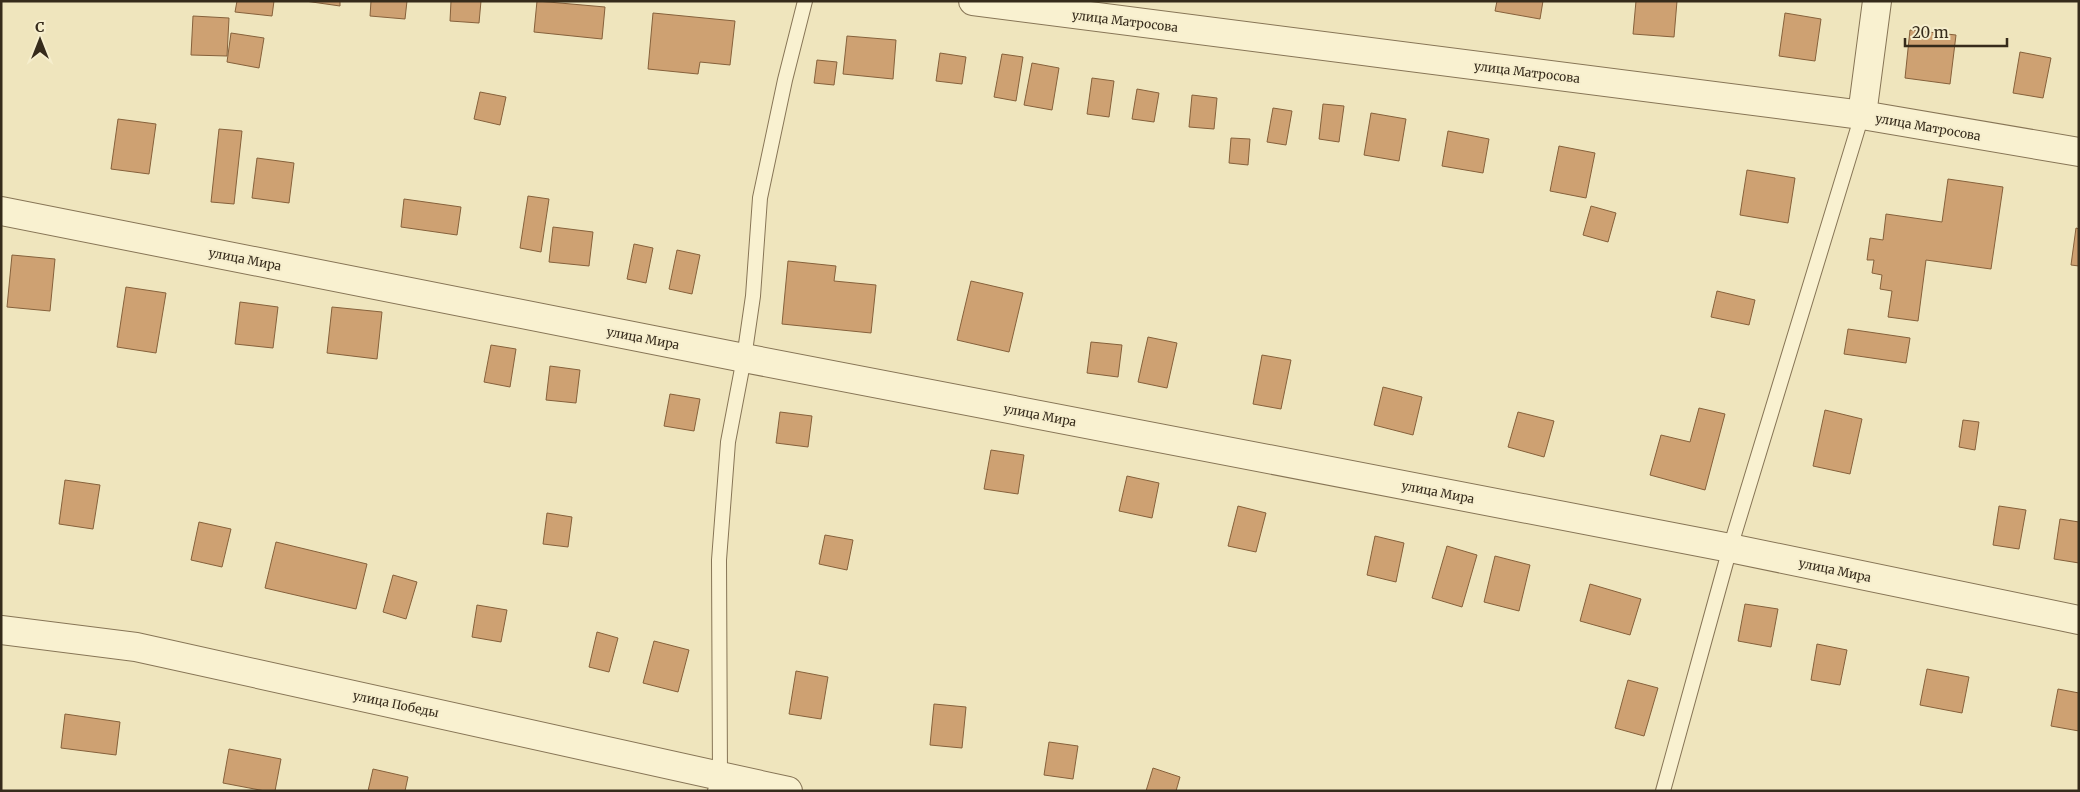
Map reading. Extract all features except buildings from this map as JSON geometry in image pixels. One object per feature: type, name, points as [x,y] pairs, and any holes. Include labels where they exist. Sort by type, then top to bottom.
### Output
[{"type":"street","name":"улица Матросова","points":[[973,1],[1862,116],[2079,152]]},
{"type":"street","points":[[1862,116],[1878,1]]},
{"type":"street","name":"улица Мира","points":[[1,211],[744,358],[1730,548],[2079,620]]},
{"type":"street","name":"улица Победы","points":[[1,630],[136,647],[718,783],[788,791]]},
{"type":"lane","points":[[718,783],[719,560],[728,442],[744,358],[753,296],[760,198],[805,1]]},
{"type":"lane","points":[[1663,791],[1730,548],[1862,116]]}]
